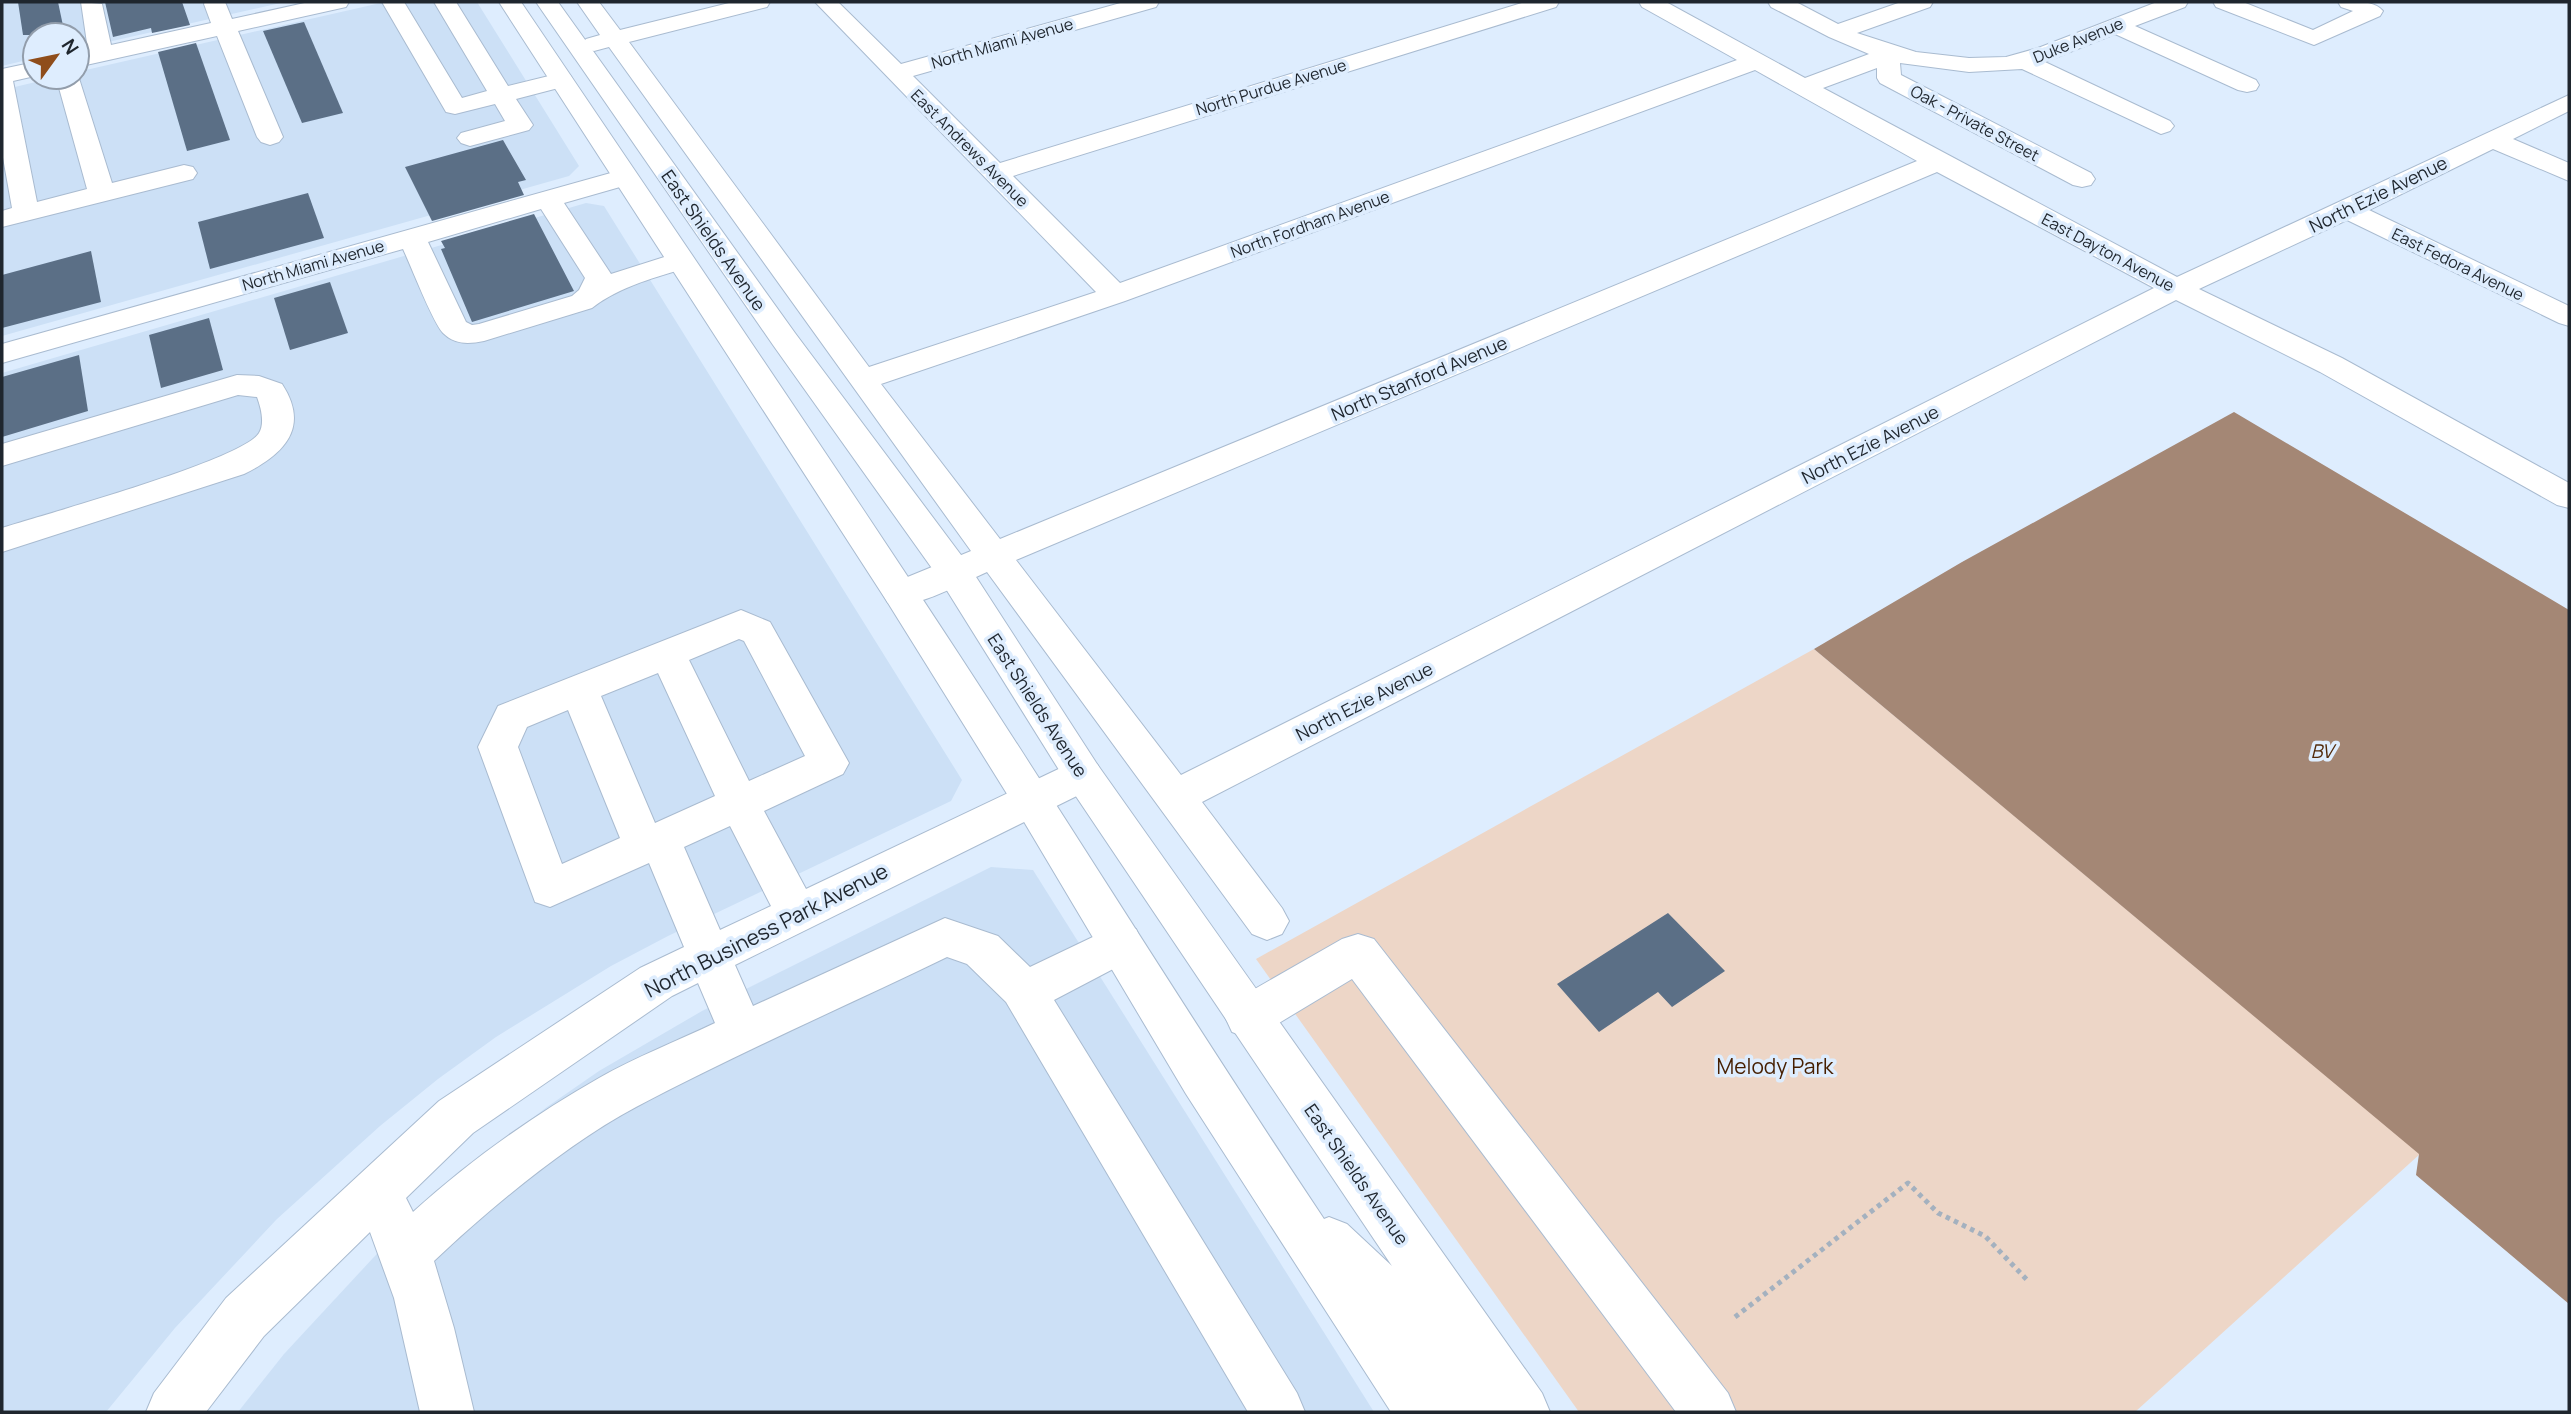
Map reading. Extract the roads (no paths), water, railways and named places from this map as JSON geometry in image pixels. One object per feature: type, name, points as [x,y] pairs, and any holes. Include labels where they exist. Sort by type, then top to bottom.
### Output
[{"type":"street","points":[[214,2],[270,137]]},
{"type":"street","points":[[91,56],[223,27],[281,8],[338,2]]},
{"type":"street","points":[[393,2],[455,107],[561,80]]},
{"type":"street","points":[[445,2],[520,125],[470,138]]},
{"type":"street","name":"East Shields Avenue","points":[[510,2],[625,177],[654,269],[901,594],[1203,1079],[1423,1412]]},
{"type":"street","name":"East Shields Avenue","points":[[547,2],[599,43],[862,380],[1267,921]]},
{"type":"street","name":"East Shields Avenue","points":[[588,2],[599,43],[784,340],[954,572],[1083,775],[1523,1412]]},
{"type":"street","points":[[599,43],[760,2]]},
{"type":"street","name":"East Andrews Avenue","points":[[826,2],[1115,295]]},
{"type":"street","name":"North Miami Avenue","points":[[896,73],[1148,2]]},
{"type":"street","name":"North Purdue Avenue","points":[[995,173],[1548,2]]},
{"type":"street","name":"East Dayton Avenue","points":[[1650,2],[1938,162],[2232,318],[2331,365],[2569,497]]},
{"type":"street","name":"Duke Avenue","points":[[1779,2],[1888,55],[1929,64],[1989,66],[2025,61],[2177,2]]},
{"type":"street","points":[[1837,32],[1922,2]]},
{"type":"street","points":[[2224,2],[2314,38],[2372,11],[2349,2]]},
{"type":"street","points":[[91,4],[101,54]]},
{"type":"street","points":[[2113,25],[2247,85]]},
{"type":"street","points":[[1804,87],[1888,55]]},
{"type":"street","name":"Oak - Private Street","points":[[1888,55],[1889,78],[2082,179]]},
{"type":"street","name":"North Fordham Avenue","points":[[862,380],[1115,295],[1757,61]]},
{"type":"street","points":[[2025,61],[2161,126]]},
{"type":"street","points":[[2,76],[21,72]]},
{"type":"street","points":[[2,83],[14,216],[184,173]]},
{"type":"street","points":[[72,91],[102,194]]},
{"type":"street","name":"North Ezie Avenue","points":[[1175,797],[2177,288],[2347,210],[2569,102]]},
{"type":"street","points":[[2491,139],[2569,173]]},
{"type":"street","name":"North Stanford Avenue","points":[[901,594],[1938,162]]},
{"type":"street","name":"North Miami Avenue","points":[[2,354],[625,177]]},
{"type":"street","points":[[548,198],[599,278],[592,294]]},
{"type":"street","name":"East Fedora Avenue","points":[[2347,210],[2569,317]]},
{"type":"street","points":[[412,237],[454,327],[467,335],[582,302],[592,294],[654,269]]},
{"type":"street","points":[[2,455],[237,385],[259,386],[271,391],[278,407],[279,425],[271,444],[253,457],[2,540]]},
{"type":"street","points":[[741,623],[757,632],[829,763],[550,888],[498,747],[512,717],[579,689],[741,623]]},
{"type":"street","points":[[667,653],[739,803],[797,913]]},
{"type":"street","points":[[579,689],[652,843],[711,955],[742,1033]]},
{"type":"street","name":"North Business Park Avenue","points":[[173,1412],[244,1317],[456,1118],[656,982],[1083,775]]},
{"type":"street","points":[[404,1255],[453,1209],[559,1129],[618,1092],[944,937],[982,950],[1022,988],[1278,1412]]},
{"type":"street","points":[[1022,988],[1038,986],[1120,943]]},
{"type":"street","points":[[1248,1017],[1358,953],[1709,1412]]},
{"type":"street","points":[[375,1194],[389,1214],[418,1294],[447,1412]]},
{"type":"street","points":[[1282,1198],[1392,1301],[1467,1412]]},
{"type":"water","name":"BV","points":[[2234,412],[2569,610],[2569,1304],[2416,1175],[2419,1154],[1814,649],[1962,562]]},
{"type":"park label","name":"Melody Park","points":[[1775,1066]]}]
